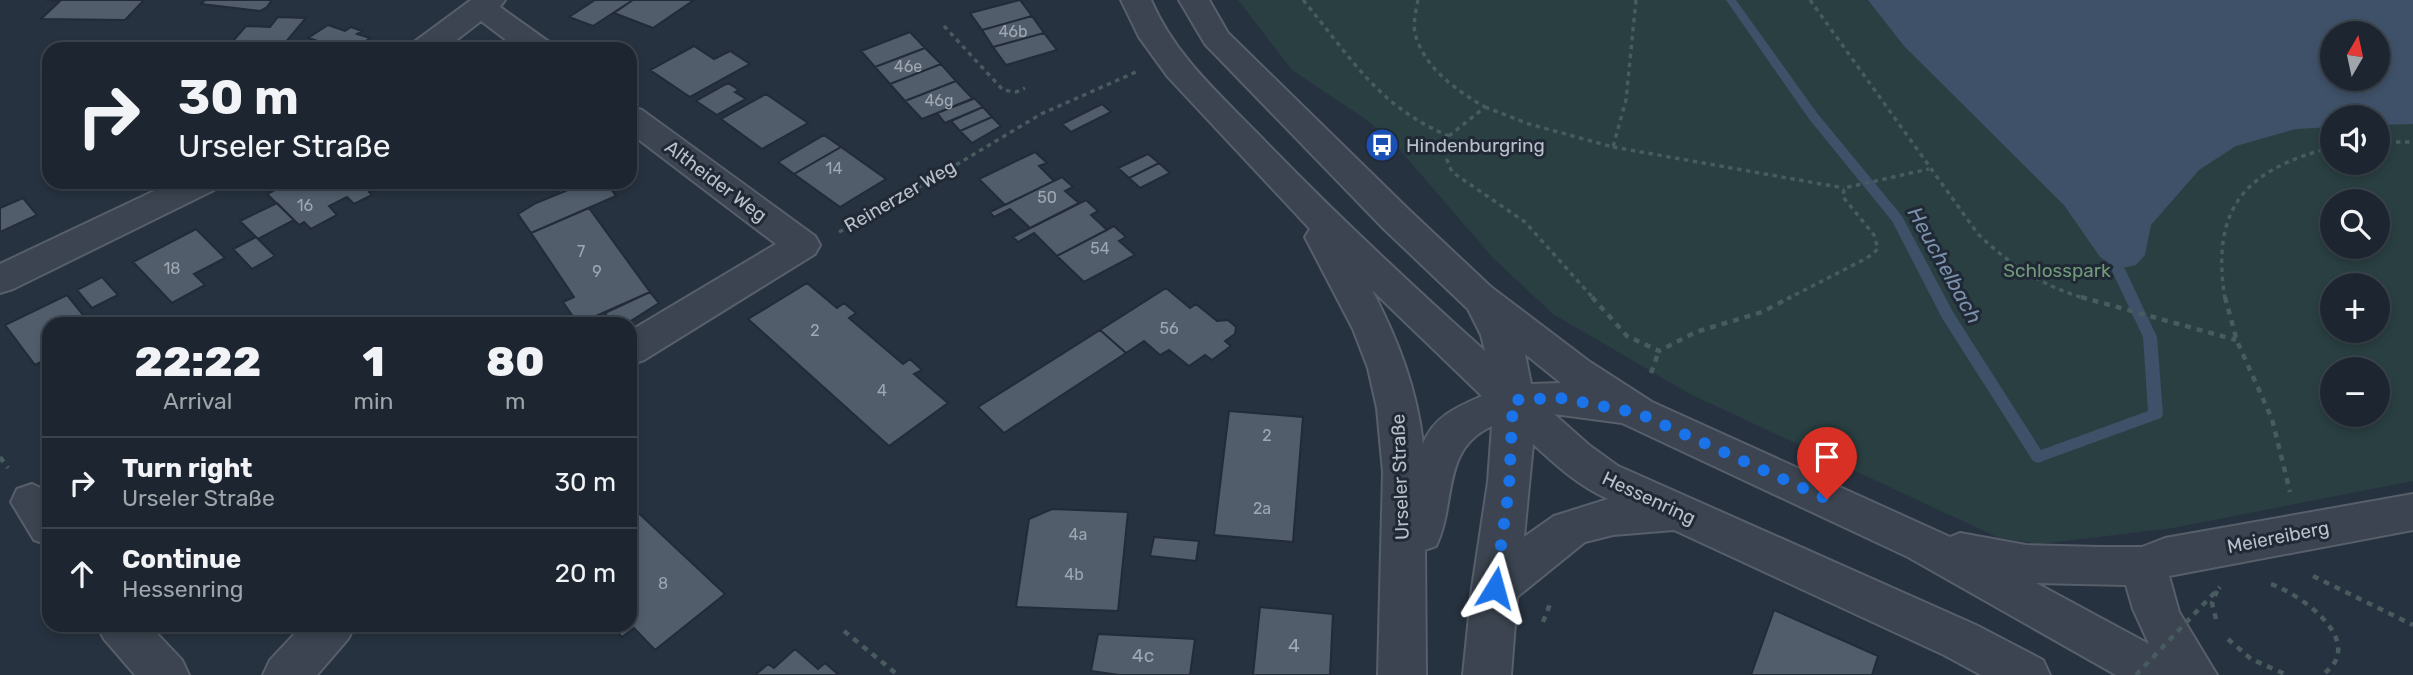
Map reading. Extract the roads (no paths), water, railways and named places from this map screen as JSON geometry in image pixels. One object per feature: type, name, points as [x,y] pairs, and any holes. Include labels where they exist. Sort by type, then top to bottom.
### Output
[{"type":"street","points":[[1136,0],[1141,14],[1169,59],[1302,202]]},
{"type":"street","points":[[1194,0],[1216,38],[1478,297],[1576,373],[1643,396],[1924,544],[2160,675]]},
{"type":"street","points":[[434,42],[485,3],[530,42]]},
{"type":"street","name":"Altheider Weg","points":[[637,122],[802,245],[637,346]]},
{"type":"street","points":[[0,281],[188,189]]},
{"type":"street","name":"Hessenring","points":[[1302,202],[1574,457],[1603,478],[1960,640],[2026,675]]},
{"type":"street","name":"Urseler Straße","points":[[1302,202],[1340,267],[1377,340],[1393,386],[1403,456],[1402,661]]},
{"type":"street","points":[[1478,297],[1495,321],[1500,335],[1513,400],[1509,488],[1495,588],[1487,675]]},
{"type":"street","name":"Urseler Straße","points":[[1402,661],[1430,481],[1446,437],[1469,419],[1513,400],[1643,396]]},
{"type":"street","points":[[1495,588],[1558,536],[1580,526],[1618,515],[1677,511]]},
{"type":"street","name":"Meiereiberg","points":[[1924,544],[2026,564],[2145,566],[2165,557],[2413,512]]},
{"type":"street","points":[[2145,566],[2147,589],[2169,636],[2193,675]]},
{"type":"street","points":[[126,632],[165,675]]},
{"type":"street","points":[[287,675],[325,632]]},
{"type":"water","points":[[1868,0],[2413,0],[2413,124],[2390,125],[2390,105],[2320,105],[2320,128],[2296,129],[2236,146],[2199,170],[2151,225],[2145,255],[2136,265],[2118,269],[2100,257],[2064,205],[1904,46]]},
{"type":"waterway","name":"Heuchelbach","points":[[1731,0],[1813,116],[1897,219],[1947,314],[2038,457],[2156,414],[2150,337],[2118,269]]},
{"type":"place","name":"Hindenburgring","points":[[1382,145]]},
{"type":"park label","name":"Schlosspark","points":[[2057,270]]}]
